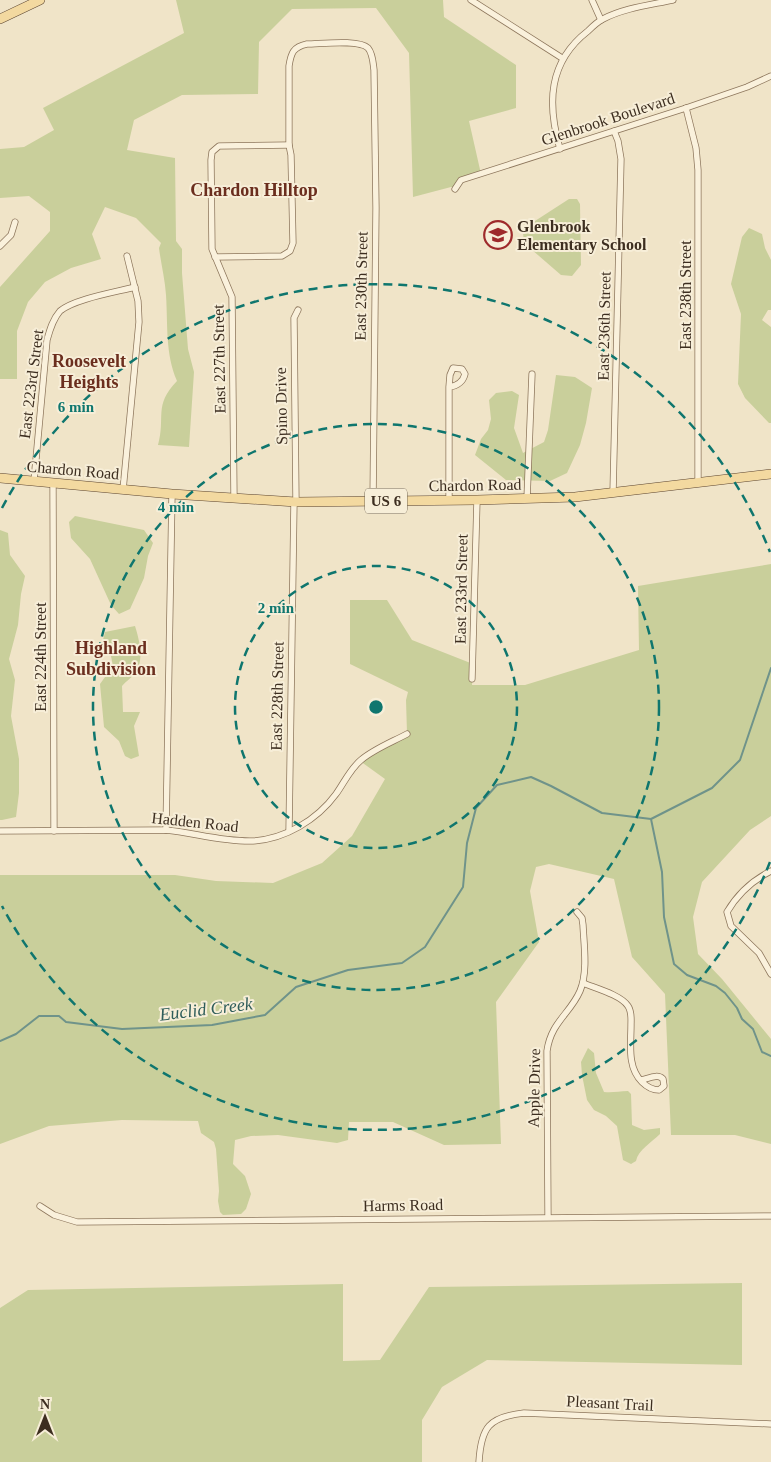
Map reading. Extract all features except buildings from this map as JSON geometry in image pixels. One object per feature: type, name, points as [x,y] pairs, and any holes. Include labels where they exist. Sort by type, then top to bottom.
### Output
[{"type":"main road","points":[[0,19],[40,0]]},
{"type":"main road","name":"Chardon Road","points":[[0,478],[172,494],[295,502],[575,497],[771,474]]},
{"type":"street","points":[[470,0],[562,58]]},
{"type":"street","points":[[592,0],[601,20]]},
{"type":"street","points":[[560,149],[554,126],[551,100],[562,58],[580,37],[601,20],[618,13],[673,0]]},
{"type":"street","name":"East 230th Street","points":[[289,145],[290,55],[298,46],[307,44],[360,43],[368,48],[372,56],[374,70],[376,208],[373,501]]},
{"type":"street","name":"Glenbrook Boulevard","points":[[455,189],[461,180],[686,108],[736,91],[771,76]]},
{"type":"street","name":"East 238th Street","points":[[686,108],[696,148],[698,170],[698,483]]},
{"type":"street","name":"East 236th Street","points":[[613,493],[620,159],[614,131]]},
{"type":"street","points":[[215,257],[282,256],[290,251],[293,243],[291,155],[289,145]]},
{"type":"street","name":"East 227th Street","points":[[234,498],[232,297],[215,257],[211,240],[212,152],[219,146],[289,145]]},
{"type":"street","points":[[0,246],[11,235],[15,222]]},
{"type":"street","points":[[123,490],[139,322],[138,302],[127,256]]},
{"type":"street","name":"East 223rd Street","points":[[34,481],[47,340],[54,320],[59,312],[75,303],[135,287]]},
{"type":"street","name":"Spino Drive","points":[[295,502],[294,318],[298,310]]},
{"type":"street","points":[[527,499],[532,374]]},
{"type":"street","points":[[449,387],[449,500]]},
{"type":"street","name":"East 224th Street","points":[[53,483],[54,830]]},
{"type":"street","points":[[166,830],[172,494]]},
{"type":"street","name":"East 233rd Street","points":[[472,679],[476,500]]},
{"type":"street","name":"East 228th Street","points":[[288,831],[295,502]]},
{"type":"street","name":"Hadden Road","points":[[0,831],[166,830],[231,840],[270,838],[305,823],[323,809],[360,761],[407,734]]},
{"type":"street","points":[[771,871],[758,877],[732,904],[727,912],[731,926],[759,953],[771,974]]},
{"type":"street","name":"Apple Drive","points":[[548,1217],[547,1051],[552,1032],[576,998],[583,983],[584,925],[582,918],[576,912]]},
{"type":"street","points":[[583,983],[619,998],[629,1008],[631,1016],[632,1064],[641,1080]]},
{"type":"street","name":"Harms Road","points":[[40,1206],[54,1215],[76,1222],[771,1216]]},
{"type":"street","name":"Pleasant Trail","points":[[479,1462],[480,1443],[484,1432],[492,1423],[506,1415],[524,1413],[771,1424]]},
{"type":"green space","points":[[176,0],[443,0],[444,17],[516,65],[516,108],[469,121],[481,174],[461,180],[456,187],[413,197],[409,53],[376,8],[292,9],[259,42],[258,94],[182,95],[134,120],[127,150],[175,158],[176,241],[182,249],[188,349],[194,372],[189,447],[158,445],[165,398],[177,381],[170,360],[165,289],[159,248],[161,243],[136,218],[105,207],[92,234],[101,259],[71,268],[45,282],[28,302],[17,331],[17,379],[0,379],[0,287],[50,231],[50,212],[29,196],[0,198],[0,149],[24,147],[54,130],[43,108],[184,33]]},
{"type":"green space","points":[[569,199],[577,199],[580,204],[581,265],[572,276],[561,275],[524,243],[523,232],[535,221]]},
{"type":"green space","points":[[749,228],[762,234],[765,248],[771,260],[771,310],[768,310],[762,320],[771,327],[771,423],[745,398],[738,384],[741,314],[731,284],[742,237]]},
{"type":"green space","points":[[556,375],[575,377],[592,388],[580,445],[567,473],[550,481],[506,480],[475,455],[481,439],[488,430],[491,419],[489,400],[496,393],[512,391],[519,395],[514,428],[523,453],[544,442],[548,430]]},
{"type":"green space","points":[[75,516],[144,530],[153,543],[148,556],[144,578],[130,609],[119,614],[111,605],[90,559],[71,538],[69,522]]},
{"type":"green space","points":[[0,530],[8,533],[10,555],[25,576],[18,625],[9,659],[15,680],[11,716],[19,759],[19,793],[16,817],[2,820],[0,820]]},
{"type":"green space","points":[[771,564],[771,816],[750,830],[702,882],[693,917],[698,954],[722,979],[771,1039],[771,1144],[735,1135],[671,1135],[665,994],[632,957],[614,879],[549,864],[536,867],[530,891],[539,942],[496,1002],[501,1144],[444,1145],[393,1122],[349,1122],[348,1140],[337,1143],[278,1135],[251,1136],[235,1140],[233,1164],[245,1176],[251,1194],[246,1209],[241,1214],[223,1215],[220,1212],[218,1201],[216,1149],[214,1142],[201,1133],[198,1121],[122,1120],[49,1126],[0,1144],[0,875],[175,875],[216,881],[273,883],[322,863],[352,836],[385,779],[360,761],[407,733],[406,700],[408,692],[350,664],[350,600],[387,600],[412,640],[473,664],[472,685],[525,685],[639,650],[638,586]]},
{"type":"green space","points":[[135,626],[140,648],[139,666],[136,673],[122,686],[123,712],[140,712],[134,726],[139,756],[131,759],[125,756],[119,741],[104,727],[100,684],[113,666],[109,646],[103,640],[105,632]]},
{"type":"green space","points":[[588,1048],[594,1053],[596,1073],[604,1092],[628,1091],[631,1094],[632,1125],[644,1130],[660,1128],[660,1134],[642,1150],[636,1161],[631,1164],[623,1160],[617,1126],[606,1116],[594,1110],[587,1100],[581,1062]]},
{"type":"green space","points":[[742,1283],[742,1365],[487,1360],[442,1387],[422,1420],[422,1462],[0,1462],[0,1308],[28,1290],[343,1284],[343,1361],[380,1360],[429,1287]]},
{"type":"waterway","name":"Euclid Creek","points":[[0,1041],[16,1034],[39,1016],[59,1016],[66,1022],[122,1029],[212,1025],[265,1015],[296,987],[348,970],[402,963],[425,947],[463,887],[467,843],[476,808],[497,785],[531,777],[602,813],[651,819],[712,788],[740,760],[771,668]]},
{"type":"waterway","points":[[651,819],[662,872],[664,917],[674,964],[687,975],[716,986],[725,993],[737,1008],[742,1019],[753,1029],[762,1052],[771,1056]]},
{"type":"place","name":"Glenbrook Elementary School","points":[[498,235]]},
{"type":"district","name":"Chardon Hilltop","points":[[254,190]]},
{"type":"district","name":"Roosevelt Heights","points":[[89,371]]},
{"type":"district","name":"Highland Subdivision","points":[[111,658]]}]
